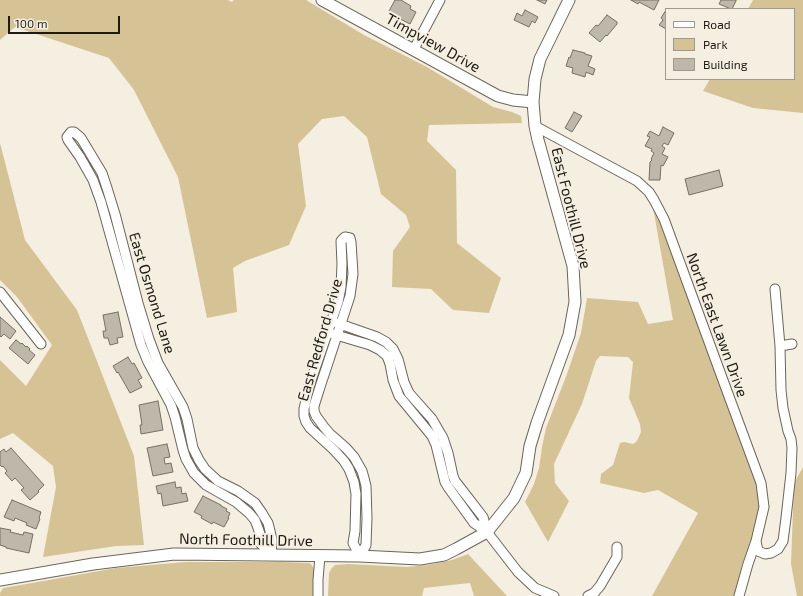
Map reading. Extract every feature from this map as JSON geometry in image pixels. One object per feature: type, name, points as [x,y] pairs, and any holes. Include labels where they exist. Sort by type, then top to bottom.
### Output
[{"type":"street","name":"Timpview Drive","points":[[322,0],[498,96],[513,100],[533,102]]},
{"type":"street","points":[[414,49],[440,0]]},
{"type":"street","name":"East Foothill Drive","points":[[487,532],[514,498],[526,472],[534,430],[569,335],[575,302],[572,266],[535,126],[533,102],[535,79],[540,59],[569,0]]},
{"type":"street","name":"North East Lawn Drive","points":[[535,126],[637,181],[649,192],[664,219],[761,483],[764,507],[756,541],[739,596]]},
{"type":"street","name":"East Osmond Lane","points":[[71,132],[74,132],[81,138],[102,174],[108,188],[149,339],[158,363],[183,407],[193,448],[205,469],[218,481],[238,491],[255,503],[266,520],[272,540],[271,554],[260,542],[257,524],[249,512],[242,505],[209,487],[199,479],[186,459],[176,417],[141,345],[103,210],[93,180],[68,140],[67,137],[71,132]]},
{"type":"street","name":"East Redford Drive","points":[[347,237],[350,238],[351,242],[353,274],[350,296],[314,406],[314,411],[316,416],[330,434],[354,457],[362,471],[366,486],[367,518],[366,545],[360,556],[353,543],[355,531],[356,494],[354,482],[349,469],[334,450],[310,428],[304,416],[309,386],[338,302],[341,287],[341,241],[342,238],[347,237]]},
{"type":"street","points":[[756,541],[758,550],[765,554],[771,553],[778,549],[783,541],[792,467],[791,438],[783,408],[781,390],[780,346],[775,289]]},
{"type":"street","points":[[0,292],[41,344]]},
{"type":"street","points":[[331,321],[377,337],[386,342],[393,349],[398,359],[404,382],[409,393],[432,419],[443,438],[453,476],[483,517],[487,532]]},
{"type":"street","points":[[328,332],[370,345],[380,350],[386,356],[390,364],[393,380],[399,396],[432,436],[436,445],[445,482],[448,487],[474,523],[487,532],[518,572],[535,588],[554,596]]},
{"type":"street","points":[[780,346],[792,344]]},
{"type":"street","points":[[165,394],[174,390]]},
{"type":"street","points":[[257,524],[266,520]]},
{"type":"street","name":"North Foothill Drive","points":[[0,580],[93,564],[174,554],[360,556],[420,560],[444,554],[456,549],[487,532]]},
{"type":"street","points":[[588,596],[594,593],[600,586],[617,557],[616,547]]},
{"type":"street","points":[[318,596],[320,556]]},
{"type":"green space","points":[[0,0],[228,0],[232,2],[234,0],[306,0],[364,35],[427,67],[493,107],[521,116],[522,123],[429,125],[427,141],[456,170],[457,243],[501,278],[489,313],[453,310],[431,289],[392,287],[393,251],[410,227],[406,215],[381,194],[367,137],[344,116],[322,119],[298,144],[306,206],[289,245],[245,261],[233,268],[237,312],[207,318],[178,177],[134,90],[109,58],[15,27],[0,40]]},
{"type":"green space","points":[[753,0],[803,0],[803,113],[753,108],[703,91],[709,80],[795,80],[795,8],[749,8]]},
{"type":"green space","points":[[0,143],[25,240],[77,310],[134,456],[144,545],[116,546],[43,557],[56,487],[53,466],[13,433],[0,439],[0,360],[26,386],[52,345],[17,297],[0,280]]},
{"type":"green space","points":[[652,202],[738,428],[759,488],[760,514],[742,565],[734,596],[652,596],[698,513],[658,490],[644,493],[600,483],[601,474],[613,465],[620,443],[624,442],[633,444],[637,441],[641,432],[640,424],[629,398],[633,362],[628,357],[600,356],[596,361],[582,404],[554,464],[555,483],[569,501],[548,542],[525,502],[534,484],[539,468],[546,428],[581,333],[587,298],[638,302],[648,324],[673,320]]},
{"type":"green space","points":[[803,467],[803,596],[797,596],[791,564],[794,483]]},
{"type":"green space","points":[[468,554],[507,596],[474,596],[470,583],[424,588],[422,596],[328,596],[329,573],[335,565],[348,564],[407,567],[428,565],[452,560]]},
{"type":"green space","points":[[186,562],[310,563],[315,572],[314,596],[0,596],[3,588],[116,568]]},
{"type":"building","points":[[395,0],[401,0],[411,6],[410,9],[416,12],[410,24],[392,15],[393,13],[389,11]]},
{"type":"building","points":[[537,0],[547,0],[545,4]]},
{"type":"building","points":[[631,0],[659,0],[654,10],[639,2],[638,4]]},
{"type":"building","points":[[721,0],[736,0],[732,8],[719,4]]},
{"type":"building","points":[[525,10],[538,17],[535,23],[532,21],[529,27],[514,20],[517,13],[522,16]]},
{"type":"building","points":[[665,12],[665,28],[659,25],[663,20],[661,18]]},
{"type":"building","points":[[607,15],[617,22],[617,24],[600,42],[589,33],[596,25],[598,26]]},
{"type":"building","points":[[573,50],[592,56],[588,66],[595,69],[593,75],[586,72],[585,77],[572,73],[573,68],[566,66]]},
{"type":"building","points":[[574,112],[582,116],[572,132],[565,128]]},
{"type":"building","points":[[663,127],[674,133],[668,145],[664,143],[662,146],[665,148],[662,154],[668,157],[663,166],[661,165],[660,180],[649,180],[650,162],[654,153],[651,151],[652,149],[645,146],[650,137],[647,136],[650,131],[659,136]]},
{"type":"building","points":[[719,170],[723,186],[689,195],[685,179]]},
{"type":"building","points":[[118,312],[123,337],[117,338],[118,343],[110,345],[108,338],[104,338],[103,331],[106,331],[103,315]]},
{"type":"building","points":[[0,317],[16,331],[10,339],[4,334],[1,337],[0,336]]},
{"type":"building","points":[[16,340],[26,347],[27,346],[35,355],[28,364],[9,348]]},
{"type":"building","points":[[128,357],[132,364],[134,363],[142,378],[138,380],[142,387],[130,393],[113,366]]},
{"type":"building","points":[[158,401],[163,430],[141,434],[140,425],[142,425],[139,405]]},
{"type":"building","points":[[167,444],[170,457],[164,458],[165,464],[171,463],[173,472],[153,476],[147,448]]},
{"type":"building","points":[[11,448],[44,485],[30,500],[21,490],[24,488],[15,478],[12,481],[5,473],[7,471],[0,465],[0,452],[4,449],[6,452]]},
{"type":"building","points":[[175,482],[176,488],[181,487],[182,494],[186,493],[188,501],[163,506],[161,493],[158,494],[156,486]]},
{"type":"building","points":[[203,496],[221,505],[230,513],[224,527],[213,522],[212,524],[194,512]]},
{"type":"building","points":[[12,500],[41,512],[36,529],[15,518],[14,521],[4,517]]},
{"type":"building","points":[[0,528],[11,530],[10,532],[23,535],[24,532],[33,534],[29,553],[6,548],[0,545]]}]
